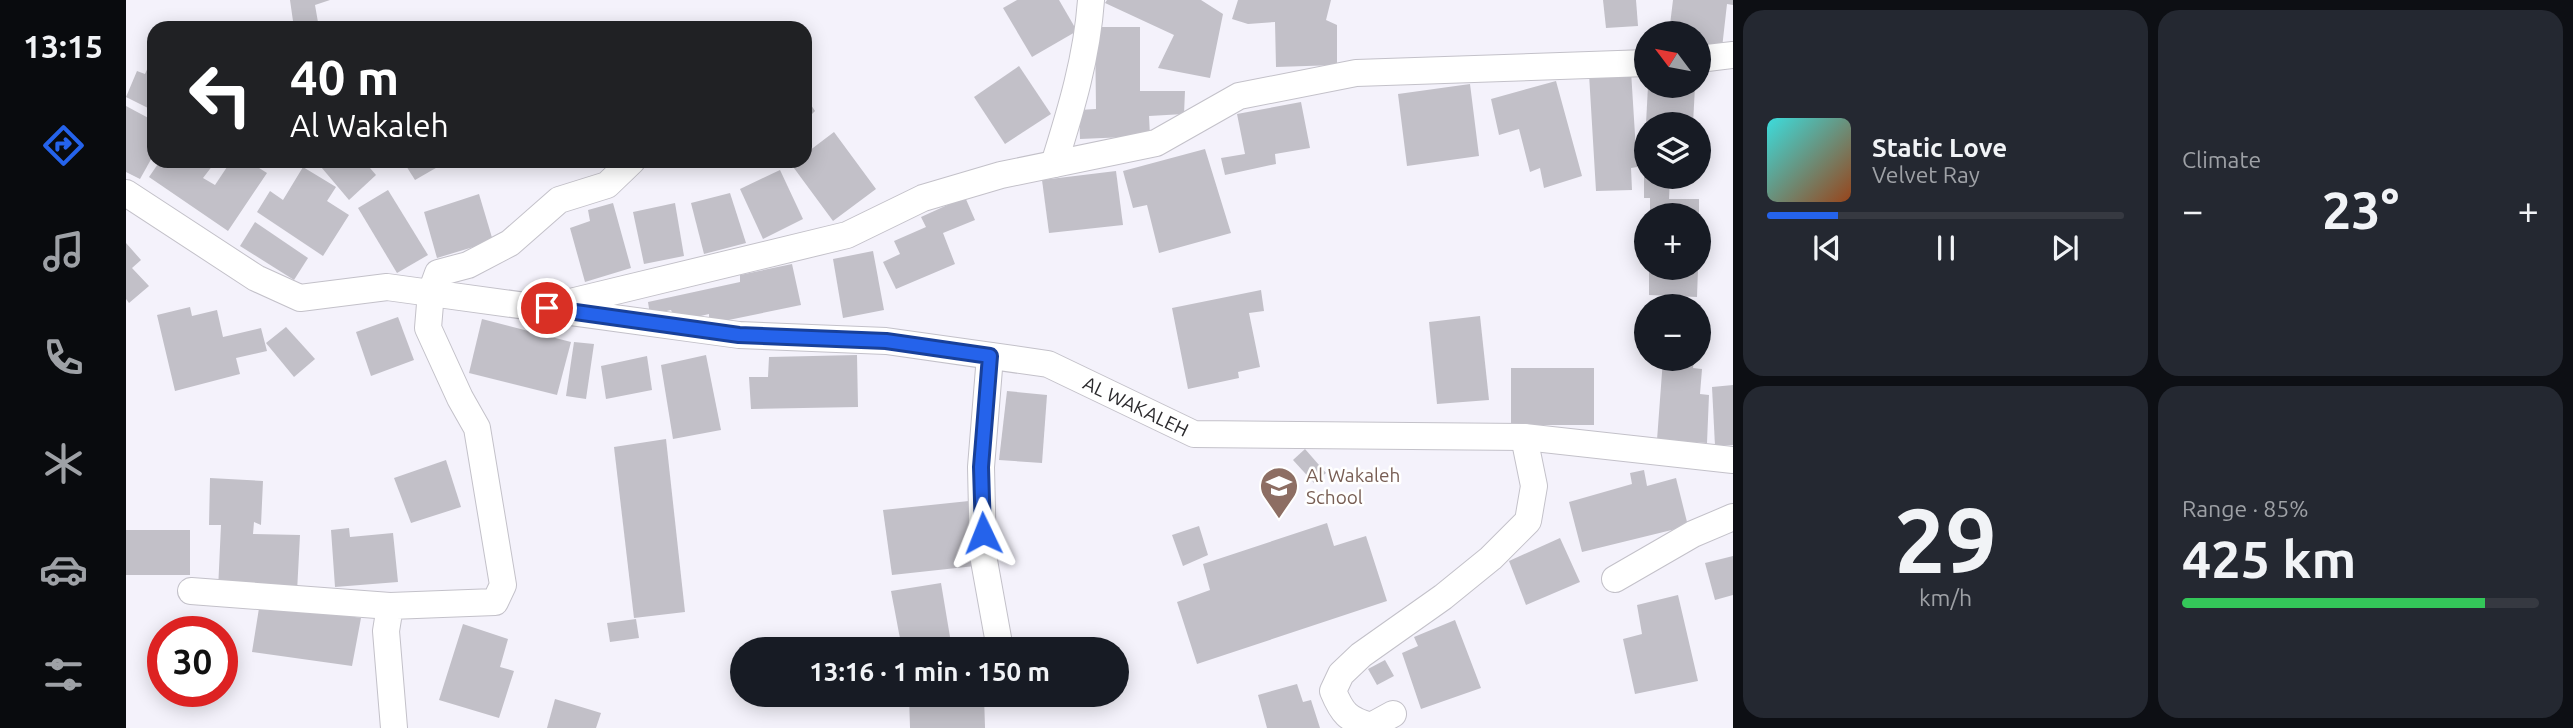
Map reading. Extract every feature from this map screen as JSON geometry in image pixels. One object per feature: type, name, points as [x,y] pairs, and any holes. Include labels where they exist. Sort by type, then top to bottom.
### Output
[{"type":"street","points":[[1054,164],[1078,86],[1090,25],[1091,0]]},
{"type":"street","points":[[1712,57],[1733,55]]},
{"type":"street","points":[[547,308],[847,235],[923,198],[1001,175],[1156,143],[1239,96],[1356,73],[1634,63]]},
{"type":"street","points":[[191,591],[390,606],[495,603],[503,585],[477,428],[428,328],[431,292],[438,273],[468,265],[510,243],[559,200],[607,185],[625,168]]},
{"type":"street","name":"AL WAKALEH","points":[[126,193],[256,278],[300,298],[387,287],[739,335],[886,341],[1048,364],[1194,434],[1524,437],[1733,460]]},
{"type":"street","points":[[990,356],[981,467],[983,555],[998,637]]},
{"type":"street","points":[[1393,714],[1371,726],[1352,721],[1339,705],[1333,691],[1341,674],[1361,655],[1398,631],[1491,558],[1528,521],[1534,486],[1524,437]]},
{"type":"street","points":[[1615,579],[1693,534],[1733,517]]},
{"type":"street","points":[[390,606],[386,631],[394,728]]},
{"type":"building","points":[[290,0],[330,0],[315,5],[318,21],[293,21]]},
{"type":"building","points":[[1017,0],[1059,0],[1077,31],[1032,57],[1003,8]]},
{"type":"building","points":[[1107,0],[1201,0],[1223,14],[1210,78],[1158,68],[1174,35],[1105,3]]},
{"type":"building","points":[[1238,0],[1331,0],[1326,20],[1337,25],[1337,65],[1276,67],[1275,22],[1248,24],[1232,19]]},
{"type":"building","points":[[1603,0],[1636,0],[1638,21],[1634,21],[1634,26],[1606,28]]},
{"type":"building","points":[[1673,0],[1733,0],[1733,5],[1727,4],[1722,48],[1712,47],[1712,21],[1670,21]]},
{"type":"building","points":[[1095,27],[1140,27],[1140,91],[1185,91],[1184,114],[1149,116],[1150,136],[1080,139],[1079,110],[1096,109]]},
{"type":"building","points":[[1019,66],[1051,114],[1005,144],[974,97]]},
{"type":"building","points":[[147,70],[147,108],[126,97],[137,71],[145,74]]},
{"type":"building","points":[[1631,71],[1634,119],[1632,190],[1596,191],[1589,74]]},
{"type":"building","points":[[1556,81],[1582,176],[1544,188],[1540,168],[1530,172],[1519,129],[1499,135],[1491,99]]},
{"type":"building","points":[[1470,84],[1479,156],[1407,166],[1398,94]]},
{"type":"building","points":[[1647,98],[1694,98],[1694,112],[1647,112]]},
{"type":"building","points":[[1301,102],[1310,148],[1275,154],[1276,164],[1225,175],[1221,158],[1245,154],[1237,114]]},
{"type":"building","points":[[126,106],[147,117],[147,166],[140,179],[126,172]]},
{"type":"building","points":[[834,132],[876,189],[833,221],[794,168],[812,168],[812,149]]},
{"type":"building","points":[[1205,149],[1231,233],[1159,253],[1147,205],[1133,208],[1123,171]]},
{"type":"building","points":[[155,168],[211,168],[203,178],[215,185],[226,168],[259,168],[267,173],[228,231],[149,177]]},
{"type":"building","points":[[302,168],[336,187],[327,201],[349,215],[323,256],[257,212],[270,191],[283,200]]},
{"type":"building","points":[[322,168],[370,168],[376,175],[349,200]]},
{"type":"building","points":[[407,168],[436,168],[415,180]]},
{"type":"building","points":[[780,170],[803,219],[763,239],[740,189]]},
{"type":"building","points":[[1116,171],[1123,225],[1049,233],[1042,180]]},
{"type":"building","points":[[1644,189],[1669,189],[1669,199],[1699,199],[1699,203],[1650,203],[1650,198],[1644,198]]},
{"type":"building","points":[[388,190],[428,255],[397,273],[358,208]]},
{"type":"building","points":[[730,193],[746,243],[704,254],[691,203]]},
{"type":"building","points":[[479,194],[493,241],[437,258],[424,212]]},
{"type":"building","points":[[965,197],[975,220],[943,233],[955,264],[896,289],[883,262],[900,254],[894,241],[926,227],[921,217]]},
{"type":"building","points":[[613,203],[631,268],[585,282],[570,228],[590,221],[588,210]]},
{"type":"building","points":[[675,203],[684,256],[644,264],[633,212]]},
{"type":"building","points":[[255,222],[308,258],[294,280],[240,246]]},
{"type":"building","points":[[126,243],[141,260],[132,268],[149,286],[129,303],[126,299]]},
{"type":"building","points":[[873,251],[884,310],[843,318],[833,259]]},
{"type":"building","points":[[792,264],[801,305],[709,324],[709,314],[676,322],[671,310],[650,315],[648,302],[740,282],[740,275]]},
{"type":"building","points":[[1649,280],[1698,280],[1697,294],[1649,294]]},
{"type":"building","points":[[1261,290],[1264,311],[1249,313],[1260,367],[1238,372],[1239,378],[1188,389],[1172,308]]},
{"type":"building","points":[[190,307],[192,316],[217,310],[223,337],[261,328],[267,351],[236,358],[240,374],[175,391],[157,315]]},
{"type":"building","points":[[1480,316],[1489,400],[1437,404],[1429,322]]},
{"type":"building","points":[[398,317],[414,360],[371,376],[356,332]]},
{"type":"building","points":[[482,319],[571,342],[557,395],[469,373]]},
{"type":"building","points":[[286,327],[315,359],[294,377],[266,343]]},
{"type":"building","points":[[574,342],[594,344],[586,399],[566,396]]},
{"type":"building","points":[[706,355],[721,430],[673,439],[661,365]]},
{"type":"building","points":[[857,355],[858,407],[751,409],[749,377],[768,377],[769,357]]},
{"type":"building","points":[[647,356],[652,390],[606,399],[601,366]]},
{"type":"building","points":[[1511,368],[1594,368],[1594,425],[1511,425]]},
{"type":"building","points":[[1662,371],[1702,371],[1700,394],[1709,395],[1707,443],[1657,440]]},
{"type":"building","points":[[1733,385],[1733,445],[1715,446],[1712,387]]},
{"type":"building","points":[[1007,391],[1047,395],[1042,463],[999,460]]},
{"type":"building","points":[[666,439],[685,612],[634,618],[614,447]]},
{"type":"building","points":[[1305,449],[1326,473],[1314,483],[1293,460]]},
{"type":"building","points":[[446,460],[461,507],[411,523],[394,478]]},
{"type":"building","points":[[1644,470],[1647,486],[1676,478],[1688,526],[1582,552],[1569,502],[1632,484],[1630,473]]},
{"type":"building","points":[[210,478],[263,481],[261,525],[254,522],[253,534],[300,535],[297,592],[218,590],[221,525],[209,525]]},
{"type":"building","points":[[969,501],[975,566],[892,575],[883,510]]},
{"type":"building","points":[[1327,523],[1334,546],[1366,536],[1387,601],[1197,664],[1177,602],[1210,590],[1203,564]]},
{"type":"building","points":[[1199,526],[1208,555],[1183,566],[1172,535]]},
{"type":"building","points":[[349,528],[350,537],[393,533],[398,582],[335,587],[331,530]]},
{"type":"building","points":[[126,530],[190,530],[190,575],[126,575]]},
{"type":"building","points":[[1560,538],[1580,582],[1526,605],[1509,561]]},
{"type":"building","points":[[1733,556],[1733,595],[1715,600],[1705,563]]},
{"type":"building","points":[[941,583],[950,637],[900,637],[891,591]]},
{"type":"building","points":[[1678,595],[1698,681],[1635,694],[1623,639],[1642,634],[1637,605]]},
{"type":"building","points":[[260,602],[361,618],[352,666],[252,652]]},
{"type":"building","points":[[636,619],[639,638],[610,642],[607,623]]},
{"type":"building","points":[[1455,620],[1481,688],[1421,709],[1402,653],[1418,646],[1414,637]]},
{"type":"building","points":[[463,624],[508,639],[500,667],[514,671],[499,718],[439,700]]},
{"type":"building","points":[[1385,660],[1394,676],[1377,685],[1368,669]]},
{"type":"building","points":[[1297,684],[1303,702],[1311,700],[1320,728],[1267,728],[1258,695]]},
{"type":"building","points":[[555,699],[601,713],[596,728],[547,728]]},
{"type":"building","points":[[909,707],[984,707],[985,728],[910,728]]},
{"type":"place","name":"Al Wakaleh School","points":[[1279,520]]},
{"type":"route","points":[[547,308],[739,335],[886,341],[990,356],[981,467],[983,533]]}]
